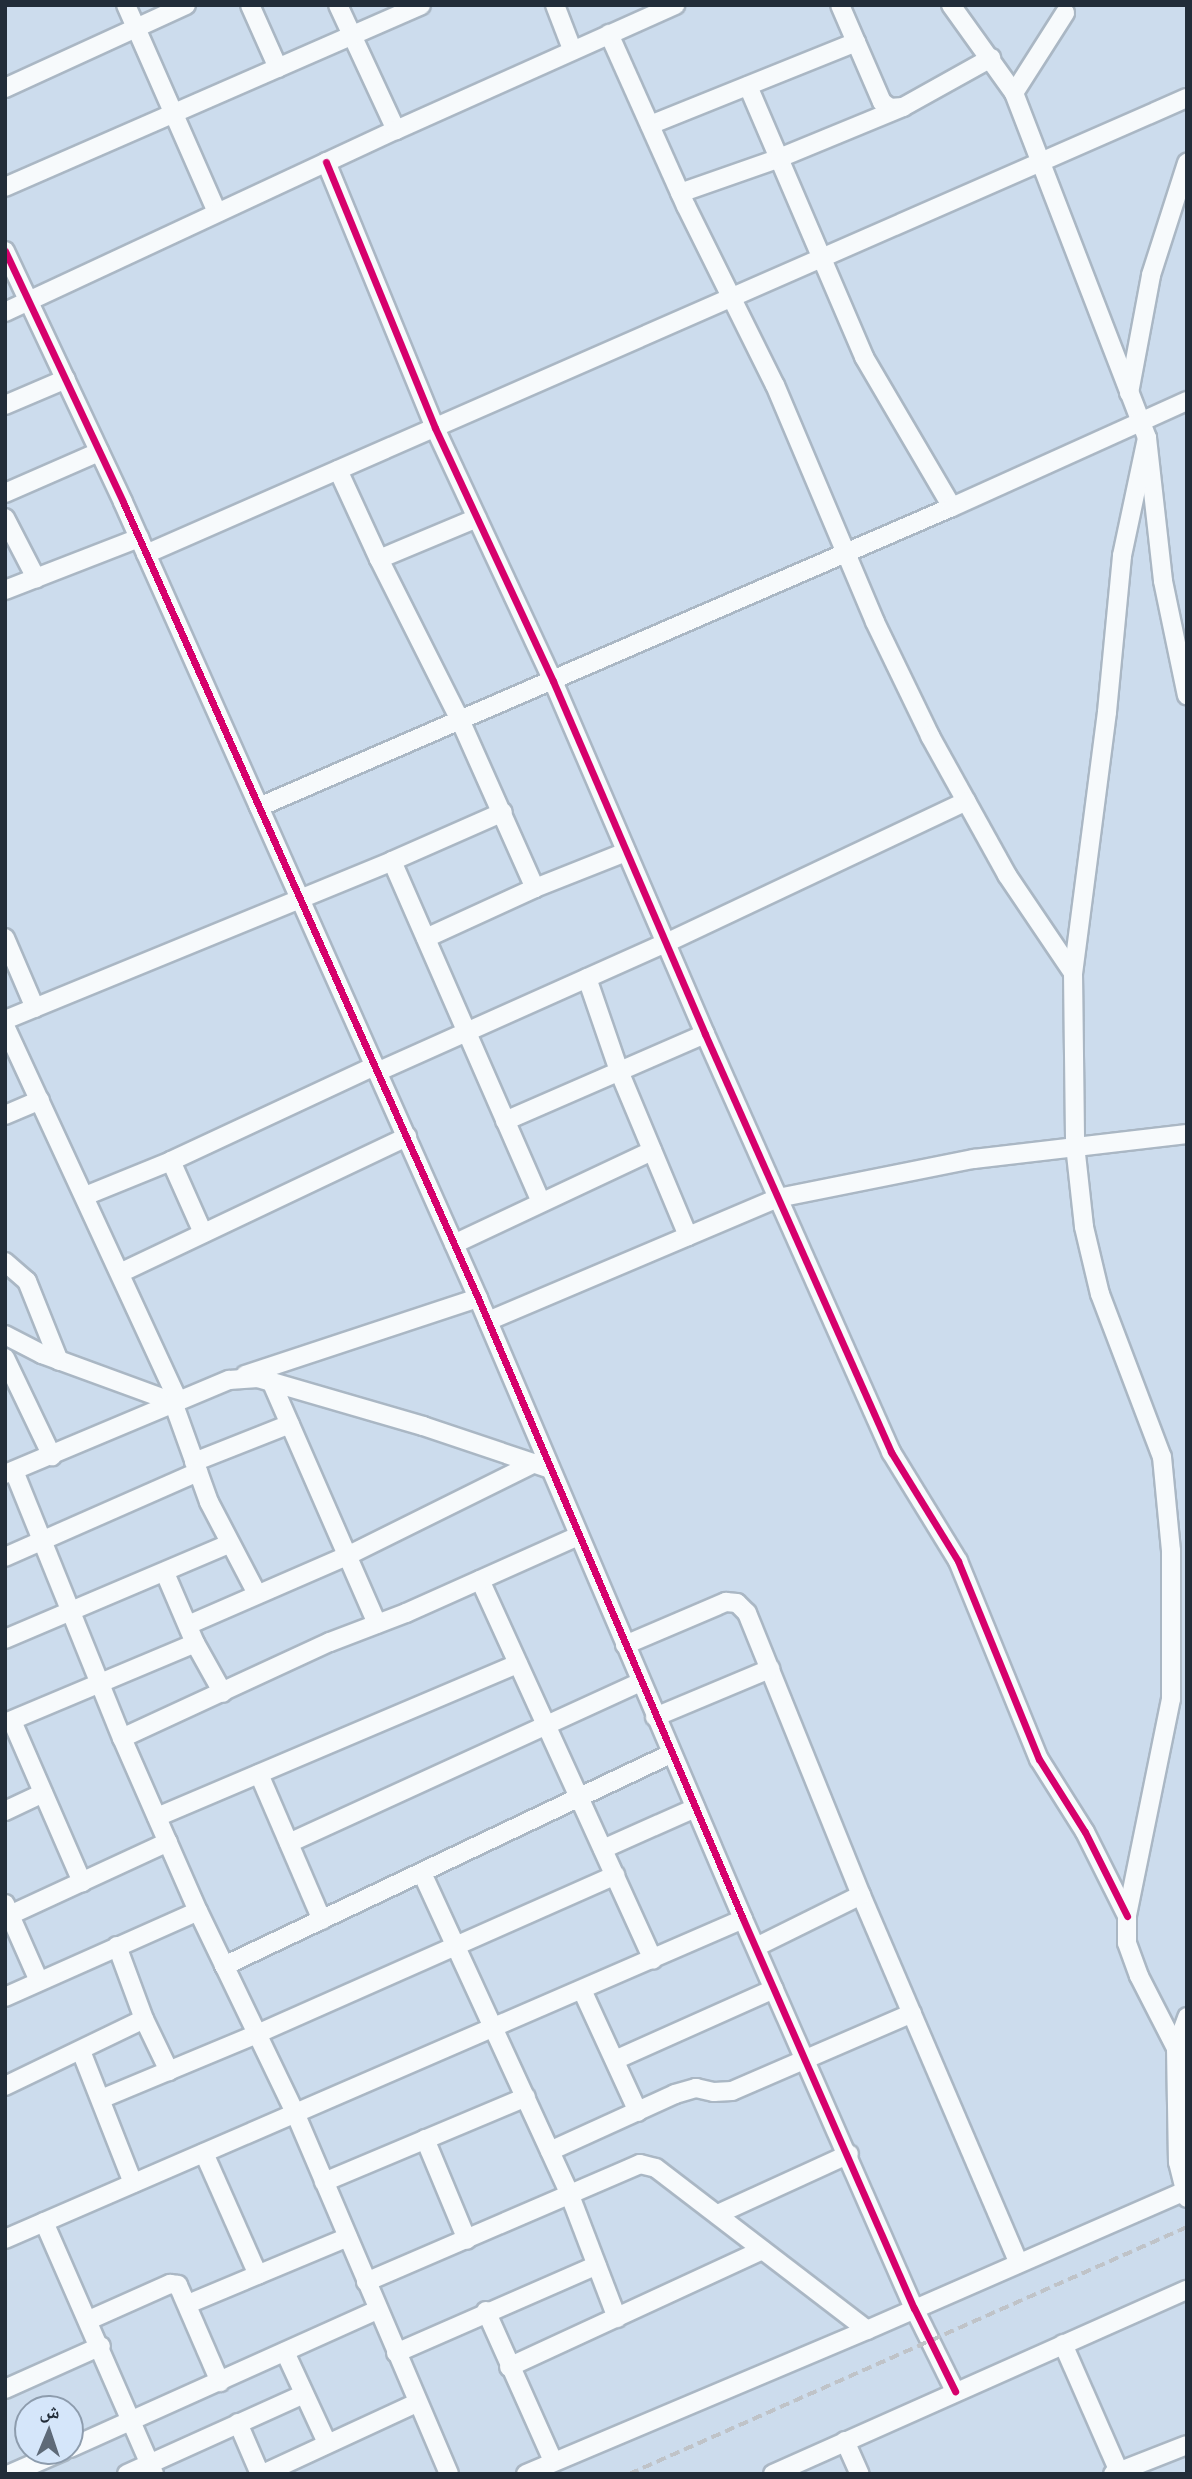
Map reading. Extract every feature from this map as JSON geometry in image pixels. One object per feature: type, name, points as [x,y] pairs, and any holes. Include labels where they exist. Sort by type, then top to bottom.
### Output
[{"type":"street","points":[[126,5],[176,113],[217,212]]},
{"type":"street","points":[[5,88],[186,5]]},
{"type":"street","points":[[250,5],[278,68]]},
{"type":"street","points":[[338,5],[396,130]]},
{"type":"street","points":[[5,187],[421,5]]},
{"type":"street","points":[[555,5],[572,49]]},
{"type":"street","points":[[5,312],[572,49],[675,5]]},
{"type":"street","points":[[840,5],[882,102],[890,108],[903,107]]},
{"type":"street","points":[[951,5],[991,58],[1013,93],[1147,438],[1163,581],[1187,696]]},
{"type":"street","points":[[1013,93],[1067,8]]},
{"type":"street","points":[[609,34],[680,193],[733,297],[930,736],[1007,875],[1073,972]]},
{"type":"street","points":[[650,125],[856,42]]},
{"type":"street","points":[[680,193],[777,159],[903,107],[991,58]]},
{"type":"street","points":[[748,86],[864,357],[952,507]]},
{"type":"street","points":[[5,590],[143,546],[338,470],[1187,98]]},
{"type":"street","points":[[326,162],[435,428],[553,681],[705,1034],[891,1452],[958,1561],[1039,1759],[1085,1832],[1127,1916]]},
{"type":"street","points":[[1129,395],[1151,275],[1187,163]]},
{"type":"street","points":[[5,251],[143,546],[407,1137],[488,1321],[541,1465],[578,1536],[914,2308],[956,2391]]},
{"type":"street","points":[[5,405],[66,379]]},
{"type":"street","points":[[259,807],[461,722],[1187,401]]},
{"type":"street","points":[[1147,438],[1122,556],[1107,712],[1073,972],[1075,1145],[1084,1227],[1100,1294],[1162,1457],[1171,1551],[1171,1699],[1127,1916],[1127,1943],[1139,1976],[1176,2048]]},
{"type":"street","points":[[5,493],[99,452]]},
{"type":"street","points":[[338,470],[379,559],[461,722],[535,888]]},
{"type":"street","points":[[5,518],[36,578]]},
{"type":"street","points":[[379,559],[477,518]]},
{"type":"street","points":[[85,1196],[171,1161],[666,943],[966,801]]},
{"type":"street","points":[[5,1020],[299,898],[393,862],[503,812]]},
{"type":"street","points":[[426,937],[535,888],[626,852]]},
{"type":"street","points":[[393,862],[541,1202]]},
{"type":"street","points":[[5,938],[35,1007]]},
{"type":"street","points":[[587,978],[619,1070],[688,1236]]},
{"type":"street","points":[[5,1026],[120,1273],[175,1401],[196,1467],[229,1544],[257,1594]]},
{"type":"street","points":[[505,1121],[705,1034]]},
{"type":"street","points":[[5,1115],[40,1100]]},
{"type":"street","points":[[488,1321],[778,1199],[974,1159],[1187,1133]]},
{"type":"street","points":[[120,1273],[407,1137]]},
{"type":"street","points":[[454,1244],[652,1151]]},
{"type":"street","points":[[171,1161],[203,1233]]},
{"type":"street","points":[[5,1262],[27,1280],[59,1361]]},
{"type":"street","points":[[449,2474],[296,2115],[198,1911],[99,1684],[43,1543],[9,1473],[229,1380],[478,1298]]},
{"type":"street","points":[[5,1335],[59,1361],[175,1401]]},
{"type":"street","points":[[7,1366],[52,1456]]},
{"type":"street","points":[[229,1380],[258,1378],[271,1381],[541,1465]]},
{"type":"street","points":[[271,1381],[377,1624]]},
{"type":"street","points":[[5,1557],[43,1543],[290,1424]]},
{"type":"street","points":[[188,1625],[347,1556],[541,1465]]},
{"type":"street","points":[[122,1738],[578,1536]]},
{"type":"street","points":[[5,1639],[229,1544]]},
{"type":"street","points":[[165,1573],[195,1643],[223,1693]]},
{"type":"street","points":[[480,1580],[653,1959]]},
{"type":"street","points":[[625,1645],[726,1602],[737,1604],[747,1613],[862,1895],[1019,2263]]},
{"type":"street","points":[[82,1882],[8,1722],[195,1643]]},
{"type":"street","points":[[157,1817],[518,1664]]},
{"type":"street","points":[[656,1717],[770,1669]]},
{"type":"street","points":[[289,1843],[641,1682]]},
{"type":"street","points":[[225,1966],[671,1754]]},
{"type":"street","points":[[259,1774],[322,1920]]},
{"type":"street","points":[[5,1811],[43,1793]]},
{"type":"street","points":[[603,1849],[695,1808]]},
{"type":"street","points":[[39,1981],[8,1910],[82,1882],[168,1842]]},
{"type":"street","points":[[422,1873],[569,2193],[617,2318]]},
{"type":"street","points":[[101,2099],[457,1947],[615,1875]]},
{"type":"street","points":[[756,1947],[862,1895]]},
{"type":"street","points":[[5,1997],[198,1911]]},
{"type":"street","points":[[5,2239],[743,1919]]},
{"type":"street","points":[[117,1947],[144,2019],[169,2071]]},
{"type":"street","points":[[615,2060],[774,1989]]},
{"type":"street","points":[[582,1990],[638,2112]]},
{"type":"street","points":[[550,2151],[696,2088],[714,2092],[732,2091],[912,2013]]},
{"type":"street","points":[[526,2474],[1186,2193],[1178,2162],[1176,2048],[1187,2017]]},
{"type":"street","points":[[5,2086],[144,2019]]},
{"type":"street","points":[[81,2051],[134,2183]]},
{"type":"street","points":[[324,2182],[526,2097]]},
{"type":"street","points":[[425,2139],[467,2240]]},
{"type":"street","points":[[204,2152],[258,2274]]},
{"type":"street","points":[[718,2214],[849,2154]]},
{"type":"street","points":[[366,2282],[640,2164],[656,2168],[867,2330]]},
{"type":"street","points":[[44,2222],[101,2346],[152,2469]]},
{"type":"street","points":[[188,2304],[348,2237]]},
{"type":"street","points":[[509,2367],[762,2250]]},
{"type":"street","points":[[396,2353],[486,2311],[597,2265]]},
{"type":"street","points":[[89,2320],[172,2284],[178,2284],[220,2382]]},
{"type":"street","points":[[773,2474],[1187,2290]]},
{"type":"street","points":[[84,2442],[377,2310]]},
{"type":"street","points":[[486,2311],[553,2461]]},
{"type":"street","points":[[1063,2344],[1117,2473],[1187,2445]]},
{"type":"street","points":[[6,2387],[101,2346]]},
{"type":"street","points":[[285,2352],[327,2443]]},
{"type":"street","points":[[127,2474],[152,2469],[238,2423],[304,2394]]},
{"type":"street","points":[[238,2423],[262,2474],[417,2403]]},
{"type":"street","points":[[845,2441],[860,2474]]},
{"type":"street","points":[[10,2474],[31,2465]]},
{"type":"railway","points":[[629,2474],[1187,2227]]},
{"type":"cycle path","points":[[326,162],[435,428],[553,681],[705,1034],[891,1452],[958,1561],[1039,1759],[1085,1832],[1127,1916]]},
{"type":"cycle path","points":[[5,251],[123,502],[478,1298],[743,1919],[914,2308],[955,2391]]}]
